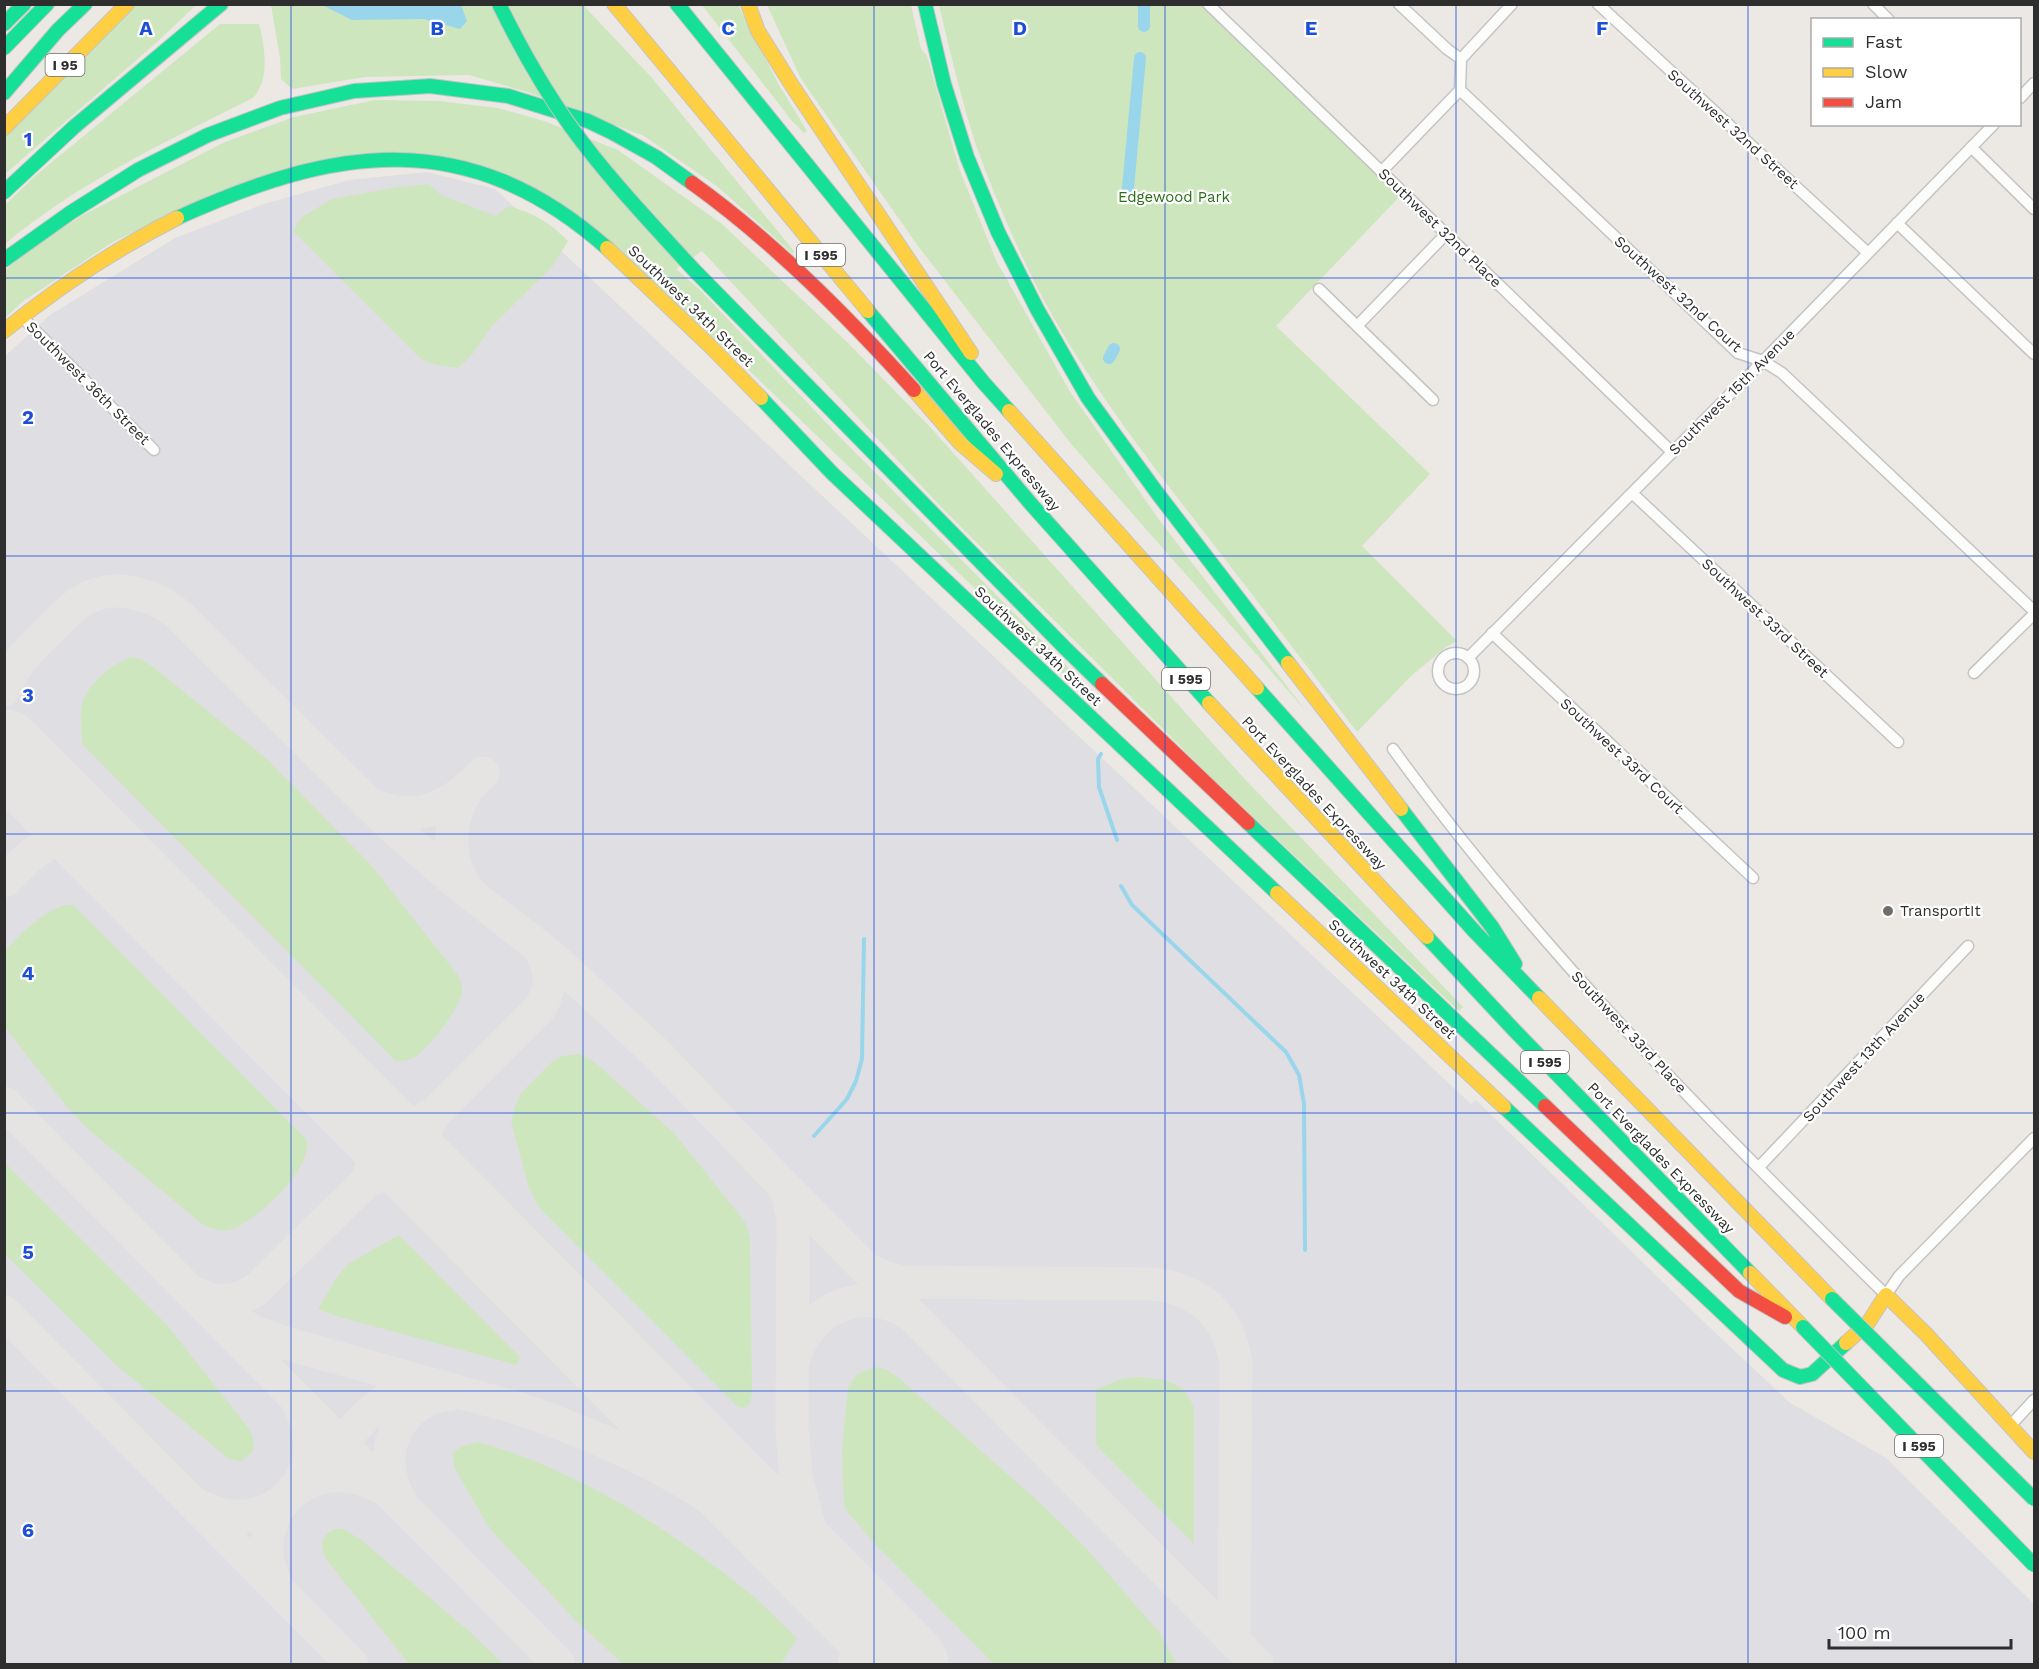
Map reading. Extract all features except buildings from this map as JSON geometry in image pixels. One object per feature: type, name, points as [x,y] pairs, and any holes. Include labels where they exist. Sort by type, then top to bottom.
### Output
[{"type":"main road","points":[[4,24],[24,4]]},
{"type":"main road","points":[[4,48],[48,4]]},
{"type":"main road","points":[[4,74],[72,4]]},
{"type":"main road","points":[[4,93],[58,30],[85,4]]},
{"type":"main road","name":"I 95","points":[[4,128],[127,4]]},
{"type":"main road","points":[[499,4],[531,66],[582,142],[622,191],[694,270],[1066,649],[1739,1291],[1803,1327]]},
{"type":"main road","name":"Port Everglades Expressway","points":[[614,4],[786,214],[1031,504],[1230,728],[1616,1136],[2034,1565]]},
{"type":"main road","name":"Port Everglades Expressway","points":[[677,4],[983,382],[1474,932],[1832,1299],[2034,1499]]},
{"type":"main road","points":[[748,4],[758,31],[791,84],[968,346],[983,382]]},
{"type":"main road","points":[[925,4],[944,84],[971,168],[998,232],[1032,300],[1088,398],[1165,503],[1492,927],[1537,998]]},
{"type":"main road","points":[[4,192],[74,127],[219,6]]},
{"type":"main road","points":[[4,260],[77,208],[166,155],[221,128],[285,105],[339,92],[400,87],[457,89],[537,104],[582,119],[615,134],[660,160],[702,189],[814,288],[873,347],[961,444],[1031,504]]},
{"type":"main road","name":"Southwest 34th Street","points":[[4,331],[72,278],[144,234],[200,207],[266,183],[334,165],[375,159],[411,159],[464,168],[496,178],[540,198],[589,231],[730,366],[832,473],[1783,1370],[1800,1377],[1812,1374],[1868,1323],[1886,1295]]},
{"type":"main road","points":[[1886,1295],[1926,1334],[2034,1452]]},
{"type":"street","name":"Southwest 32nd Place","points":[[1208,4],[1672,452]]},
{"type":"street","points":[[1399,4],[1447,49],[1461,59]]},
{"type":"street","points":[[1381,172],[1460,90],[1461,59],[1512,4]]},
{"type":"street","name":"Southwest 32nd Street","points":[[1598,4],[1868,252]]},
{"type":"street","points":[[1873,4],[1887,18]]},
{"type":"street","points":[[2021,96],[2034,83]]},
{"type":"street","name":"Southwest 32nd Court","points":[[1460,90],[1738,353],[1762,361],[1782,373],[2034,613]]},
{"type":"street","name":"Southwest 15th Avenue","points":[[1468,658],[1992,126]]},
{"type":"street","points":[[1971,147],[2034,209]]},
{"type":"street","points":[[1897,223],[2034,354]]},
{"type":"street","points":[[1357,326],[1446,234]]},
{"type":"street","points":[[1319,289],[1433,400]]},
{"type":"street","name":"Southwest 36th Street","points":[[21,316],[154,450]]},
{"type":"street","name":"Southwest 33rd Street","points":[[1632,493],[1898,742]]},
{"type":"street","points":[[1974,673],[2034,613]]},
{"type":"street","name":"Southwest 33rd Court","points":[[1492,633],[1753,878]]},
{"type":"street","name":"Southwest 33rd Place","points":[[1393,749],[1440,815],[1545,940],[1678,1085],[1886,1295]]},
{"type":"street","name":"Southwest 13th Avenue","points":[[1759,1167],[1968,946]]},
{"type":"street","points":[[1886,1295],[1899,1276],[2034,1138]]},
{"type":"street","points":[[2010,1426],[2034,1400]]},
{"type":"shaded area","points":[[427,172],[495,189],[1471,1104],[1476,1100],[1789,1402],[1886,1458],[2034,1604],[2034,1664],[5,1664],[5,356],[50,315],[175,238],[264,204],[349,180]]},
{"type":"green space","points":[[131,5],[196,5],[156,43],[5,174],[5,130]]},
{"type":"green space","points":[[271,5],[583,5],[652,78],[794,251],[793,254],[718,187],[644,136],[527,92],[469,75],[365,77],[292,89],[281,79],[280,58]]},
{"type":"green space","points":[[702,5],[738,5],[779,85],[807,131],[804,133],[792,121]]},
{"type":"green space","points":[[767,5],[911,5],[921,49],[927,56],[959,168],[996,260],[1069,390],[1160,521],[1306,711],[1072,445],[918,246],[801,79]]},
{"type":"green space","name":"Edgewood Park","points":[[939,5],[1208,5],[1403,193],[1276,326],[1430,474],[1362,546],[1457,641],[1446,647],[1411,676],[1357,732],[1132,438],[1072,349],[1054,318],[1020,252],[976,145]]},
{"type":"green space","points":[[220,24],[259,24],[265,63],[262,82],[253,98],[93,182],[33,222],[5,244],[5,205],[35,176]]},
{"type":"green space","points":[[375,100],[439,101],[498,108],[544,121],[618,150],[722,224],[848,343],[931,428],[1241,775],[1463,1007],[1459,1011],[1205,771],[944,510],[702,251],[676,269],[698,288],[836,433],[1099,699],[1097,704],[1086,696],[753,374],[569,208],[518,179],[448,158],[351,155],[277,172],[213,193],[113,242],[22,302],[5,318],[5,270],[36,245],[83,215],[225,142],[294,117]]},
{"type":"green space","points":[[429,184],[441,195],[496,216],[508,206],[525,211],[541,219],[568,241],[552,267],[491,327],[471,356],[458,368],[422,360],[293,231],[302,217],[332,199]]},
{"type":"green space","points":[[131,657],[141,659],[153,667],[267,759],[371,865],[457,974],[462,989],[460,999],[450,1017],[421,1053],[408,1060],[396,1061],[82,744],[81,711],[92,685],[106,671]]},
{"type":"green space","points":[[64,905],[73,905],[306,1139],[307,1150],[293,1178],[267,1206],[240,1225],[229,1230],[222,1230],[202,1224],[89,1130],[67,1107],[5,1027],[5,951],[32,924],[47,913]]},
{"type":"green space","points":[[579,1054],[592,1060],[674,1133],[745,1222],[750,1238],[752,1393],[750,1403],[745,1408],[738,1407],[538,1206],[529,1188],[511,1121],[516,1104],[520,1094],[553,1061],[563,1056]]},
{"type":"green space","points":[[5,1163],[167,1325],[250,1430],[253,1448],[246,1458],[241,1461],[229,1459],[115,1364],[5,1254]]},
{"type":"green space","points":[[399,1235],[520,1357],[517,1365],[336,1316],[318,1309],[335,1280],[348,1264]]},
{"type":"green space","points":[[874,1367],[885,1369],[899,1378],[1039,1502],[1085,1547],[1159,1632],[1177,1664],[994,1664],[875,1544],[846,1510],[842,1451],[848,1387],[857,1374]]},
{"type":"green space","points":[[1139,1377],[1173,1383],[1185,1391],[1194,1408],[1194,1544],[1096,1445],[1096,1389],[1124,1378]]},
{"type":"green space","points":[[479,1442],[551,1468],[586,1485],[620,1503],[686,1545],[753,1596],[797,1638],[781,1664],[623,1664],[575,1620],[485,1521],[454,1467],[453,1454],[461,1447]]},
{"type":"green space","points":[[334,1529],[343,1529],[360,1539],[470,1632],[503,1664],[409,1664],[326,1559],[323,1542],[326,1535]]},
{"type":"water","points":[[322,5],[461,5],[467,21],[460,29],[424,19],[352,20]]},
{"type":"waterway","points":[[1144,4],[1144,26]]},
{"type":"waterway","points":[[1128,188],[1140,58]]},
{"type":"waterway","points":[[1109,358],[1114,349]]},
{"type":"waterway","points":[[1101,754],[1098,759],[1099,787],[1117,840]]},
{"type":"waterway","points":[[1121,886],[1132,905],[1286,1052],[1299,1075],[1304,1104],[1305,1250]]},
{"type":"waterway","points":[[814,1136],[847,1099],[856,1081],[862,1059],[864,939]]},
{"type":"taxiway","points":[[4,690],[17,664],[66,613],[87,598],[111,591],[135,593],[157,601],[178,614],[390,825],[458,884],[552,957],[655,1052],[777,1179],[1257,1664]]},
{"type":"taxiway","points":[[4,728],[15,755],[34,780]]},
{"type":"taxiway","points":[[366,802],[399,813],[429,810],[457,796],[483,773]]},
{"type":"taxiway","points":[[467,790],[456,814],[452,840],[455,866],[468,889]]},
{"type":"taxiway","points":[[4,881],[29,857],[52,842],[78,841],[93,846],[110,856]]},
{"type":"taxiway","points":[[356,1104],[386,1122],[404,1125],[425,1119],[436,1112],[540,1008],[549,984],[549,976],[537,945]]},
{"type":"taxiway","points":[[198,1294],[212,1300],[227,1300],[242,1297],[256,1290],[365,1183],[375,1158],[373,1137],[369,1127],[347,1097]]},
{"type":"taxiway","points":[[4,1103],[559,1664]]},
{"type":"taxiway","points":[[436,1112],[425,1133],[423,1152],[440,1191]]},
{"type":"taxiway","points":[[365,1183],[385,1174],[395,1173],[421,1179],[440,1191]]},
{"type":"taxiway","points":[[786,1188],[793,1217],[792,1431],[796,1476],[807,1519],[818,1548],[850,1606]]},
{"type":"taxiway","points":[[871,1271],[885,1278],[903,1282],[1154,1284],[1185,1292],[1198,1299],[1219,1318],[1232,1345],[1236,1362],[1234,1642]]},
{"type":"taxiway","points":[[794,1358],[802,1340],[812,1326],[825,1314],[840,1306],[856,1301],[873,1301],[891,1305],[908,1313]]},
{"type":"taxiway","points":[[4,1312],[352,1664]]},
{"type":"taxiway","points":[[230,1318],[255,1332],[288,1344],[520,1409],[610,1444],[694,1488],[815,1571]]},
{"type":"taxiway","points":[[325,1459],[389,1397],[407,1389],[432,1386]]},
{"type":"taxiway","points":[[401,1503],[392,1483],[389,1467],[393,1437],[406,1416],[415,1408],[437,1396],[449,1394]]},
{"type":"taxiway","points":[[197,1505],[223,1515],[248,1516],[270,1509],[289,1495],[302,1477],[309,1454],[308,1429],[298,1403]]},
{"type":"taxiway","points":[[278,1588],[268,1562],[268,1537],[275,1515],[288,1497],[307,1483],[329,1476],[354,1477],[380,1487]]},
{"type":"taxiway","points":[[854,1664],[858,1638],[855,1611]]},
{"type":"taxiway","points":[[866,1664],[878,1662],[895,1664]]},
{"type":"runway","points":[[4,750],[908,1664]]},
{"type":"traffic: fast","points":[[4,24],[24,4]]},
{"type":"traffic: fast","points":[[4,48],[47,4]]},
{"type":"traffic: fast","points":[[4,93],[58,30],[85,4]]},
{"type":"traffic: fast","points":[[4,192],[74,127],[221,4]]},
{"type":"traffic: fast","points":[[499,4],[532,67],[571,127],[615,183],[694,270]]},
{"type":"traffic: fast","points":[[677,4],[983,382],[1009,411]]},
{"type":"traffic: fast","points":[[925,4],[944,84],[967,157],[998,232],[1037,309],[1088,398],[1158,494],[1288,663]]},
{"type":"traffic: fast","points":[[4,260],[70,213],[138,170],[208,135],[280,108],[354,91],[430,86],[508,96],[588,121],[656,157],[692,183]]},
{"type":"traffic: fast","points":[[177,218],[235,194],[291,175],[346,163],[399,160],[452,165],[503,181],[555,208],[607,248]]},
{"type":"traffic: fast","points":[[694,270],[1102,684]]},
{"type":"traffic: fast","points":[[868,311],[1031,504],[1209,703]]},
{"type":"traffic: fast","points":[[761,398],[832,473],[1277,893]]},
{"type":"traffic: fast","points":[[1257,688],[1475,932],[1539,998]]},
{"type":"traffic: fast","points":[[1401,809],[1492,927],[1515,964]]},
{"type":"traffic: fast","points":[[1248,823],[1545,1106]]},
{"type":"traffic: fast","points":[[1427,937],[1750,1273]]},
{"type":"traffic: fast","points":[[1504,1107],[1783,1370],[1800,1377],[1812,1374],[1846,1343]]},
{"type":"traffic: fast","points":[[1832,1299],[2034,1499]]},
{"type":"traffic: fast","points":[[1803,1327],[2034,1565]]},
{"type":"traffic: slow","points":[[4,128],[127,4]]},
{"type":"traffic: slow","points":[[614,4],[868,311]]},
{"type":"traffic: slow","points":[[748,4],[758,31],[791,84],[971,353]]},
{"type":"traffic: slow","points":[[4,331],[87,270],[177,218]]},
{"type":"traffic: slow","points":[[607,248],[761,398]]},
{"type":"traffic: slow","points":[[914,390],[960,443],[996,474]]},
{"type":"traffic: slow","points":[[1009,411],[1257,688]]},
{"type":"traffic: slow","points":[[1288,663],[1401,809]]},
{"type":"traffic: slow","points":[[1209,703],[1427,937]]},
{"type":"traffic: slow","points":[[1277,893],[1504,1107]]},
{"type":"traffic: slow","points":[[1539,998],[1832,1299]]},
{"type":"traffic: slow","points":[[1750,1273],[1803,1327]]},
{"type":"traffic: slow","points":[[1846,1343],[1868,1323],[1886,1295],[1926,1334],[2034,1452]]},
{"type":"traffic: jam","points":[[692,183],[751,229],[808,280],[914,390]]},
{"type":"traffic: jam","points":[[1102,684],[1248,823]]},
{"type":"traffic: jam","points":[[1545,1106],[1739,1291],[1785,1317]]},
{"type":"place","name":"TransportIt","points":[[1888,911]]}]
